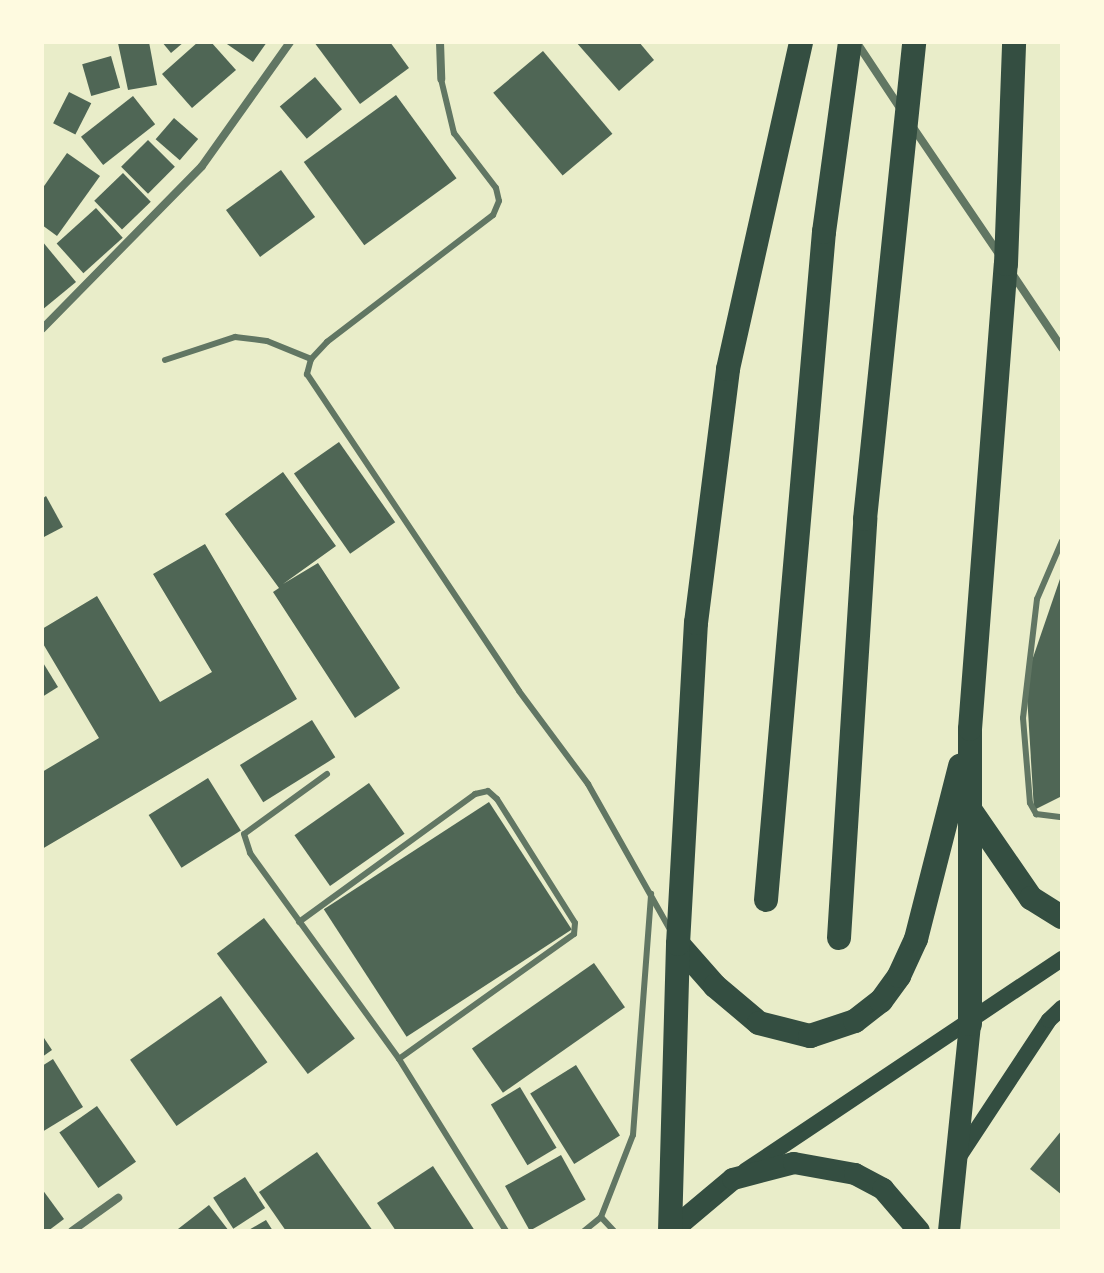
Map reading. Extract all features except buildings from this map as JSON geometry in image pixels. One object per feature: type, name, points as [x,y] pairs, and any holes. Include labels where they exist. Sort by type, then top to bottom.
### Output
[{"type":"highway","points":[[671,1231],[678,944],[696,623],[728,369],[801,42]]},
{"type":"highway","points":[[766,900],[824,232],[850,42]]},
{"type":"highway","points":[[839,938],[865,519],[914,42]]},
{"type":"highway","points":[[949,1231],[970,1024],[967,805],[970,729],[1006,264],[1014,42]]},
{"type":"highway","points":[[678,944],[715,986],[759,1023],[810,1036],[855,1021],[881,1001],[899,976],[916,939],[970,729]]},
{"type":"highway","points":[[967,805],[1031,898],[1062,917]]},
{"type":"highway","points":[[671,1231],[733,1179],[763,1167],[825,1165],[883,1189],[919,1231]]},
{"type":"main road","points":[[733,1179],[970,1024],[1062,959]]},
{"type":"main road","points":[[958,1158],[1049,1020],[1062,1008]]},
{"type":"street","points":[[42,329],[202,166],[290,42]]},
{"type":"street","points":[[440,42],[441,79]]},
{"type":"street","points":[[856,42],[1062,348]]},
{"type":"street","points":[[72,1231],[118,1198]]},
{"type":"lane","points":[[441,79],[454,133],[496,188],[499,201],[493,215],[311,359],[307,374],[519,691],[588,784],[678,944]]},
{"type":"lane","points":[[165,360],[235,337],[267,341],[311,359]]},
{"type":"lane","points":[[1062,541],[1037,599],[1023,718],[1030,803],[1036,814],[1062,817]]},
{"type":"lane","points":[[327,774],[244,834],[250,853],[399,1059],[506,1231]]},
{"type":"lane","points":[[299,922],[475,794],[488,791],[497,799],[575,923],[574,934],[399,1059]]},
{"type":"lane","points":[[584,1231],[601,1217],[633,1135],[651,894]]},
{"type":"lane","points":[[601,1217],[614,1231]]}]
